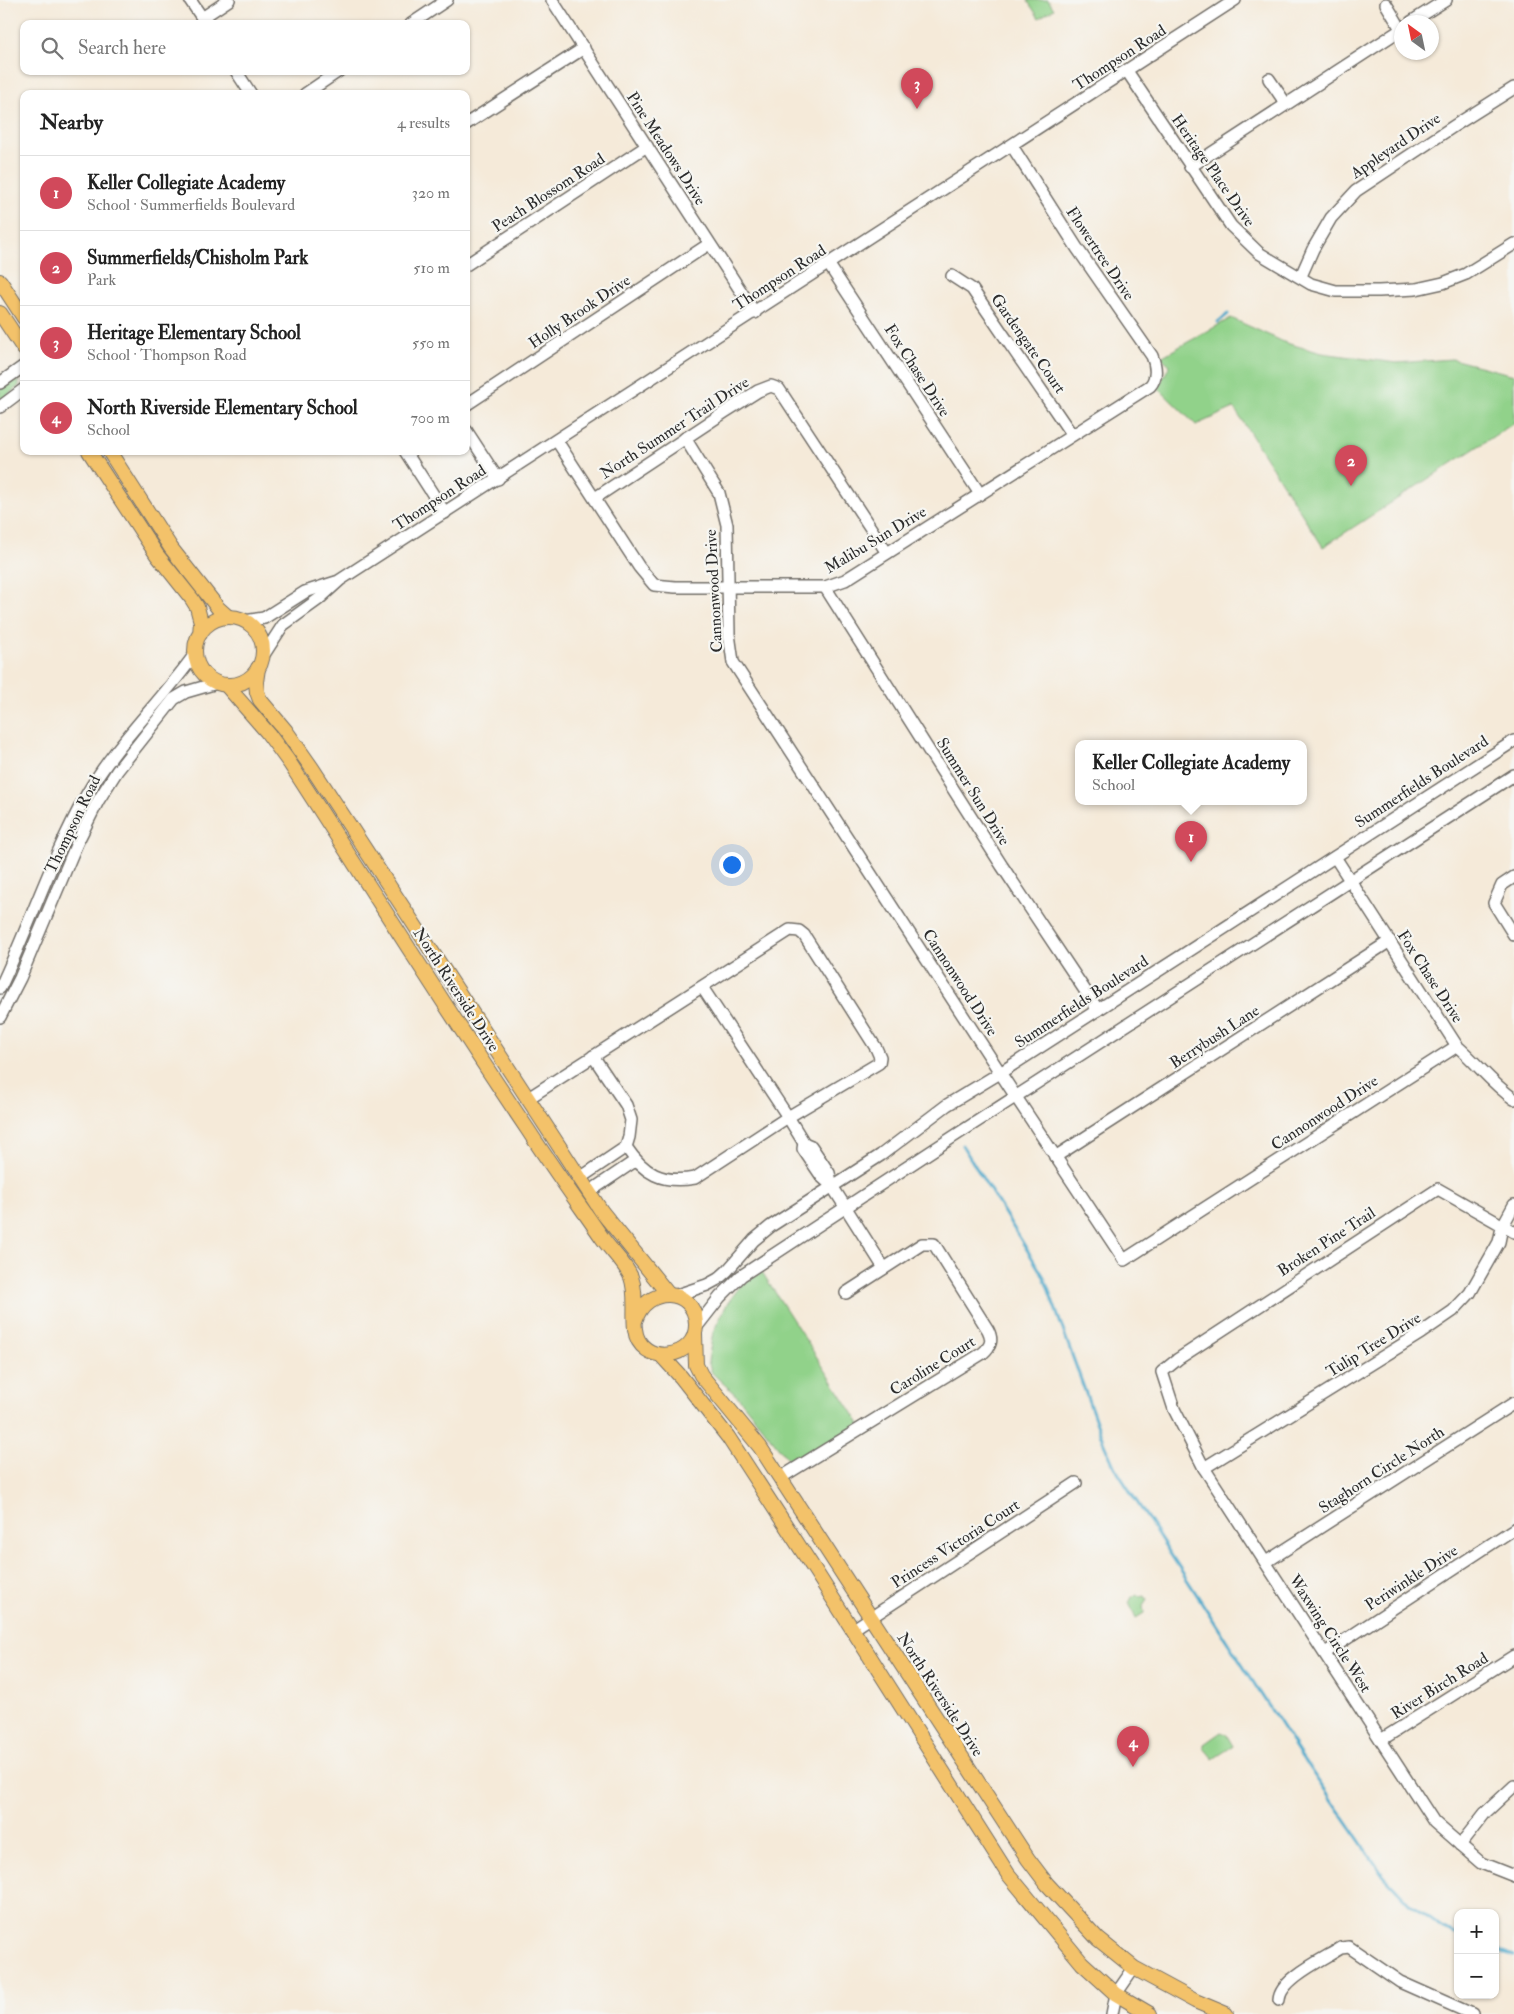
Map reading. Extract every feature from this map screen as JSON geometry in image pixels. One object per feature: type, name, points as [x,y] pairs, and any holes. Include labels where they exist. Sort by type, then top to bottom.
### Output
[{"type":"main road","points":[[0,281],[20,312]]},
{"type":"main road","points":[[0,313],[20,343]]},
{"type":"main road","points":[[92,455],[157,555],[197,607],[201,622],[195,654]]},
{"type":"main road","points":[[112,455],[171,548],[218,608],[228,617],[244,621]]},
{"type":"main road","points":[[200,634],[212,622],[228,617]]},
{"type":"main road","name":"North Riverside Drive","points":[[244,621],[259,635],[262,645],[256,682],[256,692],[260,700],[302,753],[589,1192],[618,1233],[671,1295],[687,1304],[693,1313],[696,1365],[701,1375],[749,1433],[780,1478],[1028,1859],[1067,1906],[1098,1939],[1134,1968],[1195,2002],[1226,2014]]},
{"type":"main road","name":"North Riverside Drive","points":[[195,654],[204,674],[221,684],[267,732],[289,762],[538,1146],[631,1277],[634,1288],[635,1331],[644,1347],[652,1353],[661,1356],[682,1378],[728,1438],[816,1572],[1008,1874],[1082,1963],[1116,1994],[1150,2014]]},
{"type":"main road","points":[[221,684],[244,681],[252,676],[260,662]]},
{"type":"main road","points":[[399,930],[412,922]]},
{"type":"main road","points":[[406,943],[420,934]]},
{"type":"main road","points":[[635,1321],[643,1304],[659,1295],[671,1295]]},
{"type":"main road","points":[[661,1356],[678,1353],[685,1348],[695,1331]]},
{"type":"street","points":[[190,0],[203,20]]},
{"type":"street","points":[[205,20],[229,0]]},
{"type":"street","points":[[416,20],[446,0]]},
{"type":"street","name":"Pine Meadows Drive","points":[[552,0],[755,313]]},
{"type":"street","name":"Thompson Road","points":[[260,662],[283,625],[319,599],[340,580],[755,313],[1235,0]]},
{"type":"street","points":[[1422,15],[1446,0]]},
{"type":"street","points":[[1386,4],[1394,17]]},
{"type":"street","points":[[1190,167],[1394,34]]},
{"type":"street","points":[[470,121],[584,48]]},
{"type":"street","name":"Heritage Place Drive","points":[[1127,71],[1190,167],[1224,216],[1244,240],[1273,262],[1301,276],[1311,284],[1336,290],[1379,291],[1416,289],[1443,283],[1466,274],[1514,244]]},
{"type":"street","points":[[239,75],[248,90]]},
{"type":"street","points":[[310,90],[333,75]]},
{"type":"street","points":[[1269,78],[1286,104]]},
{"type":"street","name":"Appleyard Drive","points":[[1301,276],[1313,249],[1331,218],[1356,191],[1514,88]]},
{"type":"street","name":"Peach Blossom Road","points":[[470,262],[647,146]]},
{"type":"street","name":"Flowertree Drive","points":[[1012,146],[1077,248],[1152,356],[1156,366],[1155,380]]},
{"type":"street","name":"Holly Brook Drive","points":[[470,402],[709,244]]},
{"type":"street","name":"Fox Chase Drive","points":[[829,265],[980,494]]},
{"type":"street","name":"Gardengate Court","points":[[952,276],[972,289],[1072,435]]},
{"type":"street","points":[[0,382],[20,369]]},
{"type":"street","name":"Malibu Sun Drive","points":[[557,440],[639,567],[654,585],[727,588],[826,587],[845,580],[1150,386],[1155,380]]},
{"type":"street","name":"North Summer Trail Drive","points":[[595,498],[758,391],[771,386],[779,389],[887,553]]},
{"type":"street","points":[[0,407],[20,392]]},
{"type":"street","points":[[470,436],[498,479]]},
{"type":"street","name":"Cannonwood Drive","points":[[685,438],[719,493],[727,525],[729,634],[733,662],[1124,1260],[1457,1046]]},
{"type":"street","points":[[407,455],[445,512]]},
{"type":"street","name":"Thompson Road","points":[[244,621],[264,618],[305,592],[340,580]]},
{"type":"street","name":"Summer Sun Drive","points":[[826,587],[1002,866],[1098,1010]]},
{"type":"street","name":"Thompson Road","points":[[0,988],[65,838],[86,795],[106,763],[177,679],[195,654]]},
{"type":"street","name":"Thompson Road","points":[[0,1017],[12,996],[78,843],[98,801],[117,770],[174,699],[186,692],[221,684]]},
{"type":"street","name":"Summerfields Boulevard","points":[[671,1295],[707,1285],[718,1279],[754,1240],[771,1226],[881,1154],[947,1105],[1000,1073],[1514,741]]},
{"type":"street","points":[[106,763],[117,770]]},
{"type":"street","points":[[695,1331],[720,1297],[742,1276],[1514,776]]},
{"type":"street","name":"Fox Chase Drive","points":[[1335,856],[1457,1046],[1474,1061],[1496,1087],[1514,1099]]},
{"type":"street","points":[[1514,877],[1502,885],[1494,903],[1514,935]]},
{"type":"street","points":[[527,1099],[790,930],[799,931],[804,935],[876,1048],[880,1057],[879,1063],[788,1117],[695,1178],[679,1181],[663,1179],[635,1161],[626,1147]]},
{"type":"street","name":"Berrybush Lane","points":[[1055,1157],[1390,942]]},
{"type":"street","points":[[702,987],[804,1143],[811,1146],[829,1173],[832,1186],[884,1268]]},
{"type":"street","points":[[0,988],[12,996]]},
{"type":"street","points":[[580,1178],[626,1147],[631,1120],[626,1105],[593,1056]]},
{"type":"street","points":[[589,1192],[635,1161]]},
{"type":"street","name":"Broken Pine Trail","points":[[1162,1372],[1178,1359],[1302,1276],[1438,1189],[1514,1232]]},
{"type":"street","name":"Tulip Tree Drive","points":[[1204,1468],[1421,1333],[1453,1311],[1470,1293],[1480,1276],[1499,1242],[1502,1226],[1514,1205]]},
{"type":"street","name":"Caroline Court","points":[[780,1478],[989,1348],[992,1338],[988,1330],[934,1244],[922,1244],[846,1293]]},
{"type":"street","name":"Waxwing Circle West","points":[[1162,1372],[1174,1409],[1204,1468],[1434,1822],[1481,1863],[1514,1876]]},
{"type":"street","name":"Staghorn Circle North","points":[[1266,1562],[1514,1403]]},
{"type":"street","name":"Princess Victoria Court","points":[[852,1630],[1076,1483]]},
{"type":"street","name":"Periwinkle Drive","points":[[1325,1653],[1514,1529]]},
{"type":"street","name":"River Birch Road","points":[[1381,1740],[1514,1656]]},
{"type":"street","points":[[1460,1845],[1485,1813],[1514,1786]]},
{"type":"street","points":[[1279,2000],[1281,1990],[1290,1980],[1341,1948],[1349,1947],[1400,1982],[1472,2014]]},
{"type":"street","points":[[1112,2014],[1116,1994],[1134,1968]]},
{"type":"green space","points":[[1027,0],[1048,0],[1054,9],[1039,18]]},
{"type":"green space","points":[[1231,318],[1286,343],[1322,353],[1396,363],[1452,359],[1514,375],[1514,423],[1323,547],[1234,408],[1196,425],[1158,388],[1170,365],[1161,357]]},
{"type":"green space","points":[[15,381],[19,381],[19,386],[0,401],[0,389]]},
{"type":"green space","points":[[762,1272],[860,1424],[793,1466],[739,1398],[712,1373],[708,1361],[713,1332],[727,1304],[741,1285]]},
{"type":"green space","points":[[1137,1594],[1140,1597],[1145,1596],[1147,1600],[1143,1606],[1144,1613],[1136,1618],[1129,1603],[1132,1597]]},
{"type":"green space","points":[[1221,1732],[1226,1734],[1233,1746],[1213,1759],[1204,1748],[1204,1744]]},
{"type":"waterway","points":[[1218,322],[1228,314]]},
{"type":"waterway","points":[[962,1145],[1044,1277],[1103,1441],[1115,1468],[1301,1756],[1383,1875],[1412,1906],[1443,1928],[1454,1932]]},
{"type":"waterway","points":[[1499,1950],[1514,1956]]},
{"type":"place","name":"Heritage Elementary School","points":[[917,109]]},
{"type":"place","name":"Summerfields/Chisholm Park","points":[[1351,486]]},
{"type":"place","name":"Keller Collegiate Academy","points":[[1191,862]]},
{"type":"place","name":"North Riverside Elementary School","points":[[1133,1767]]}]
